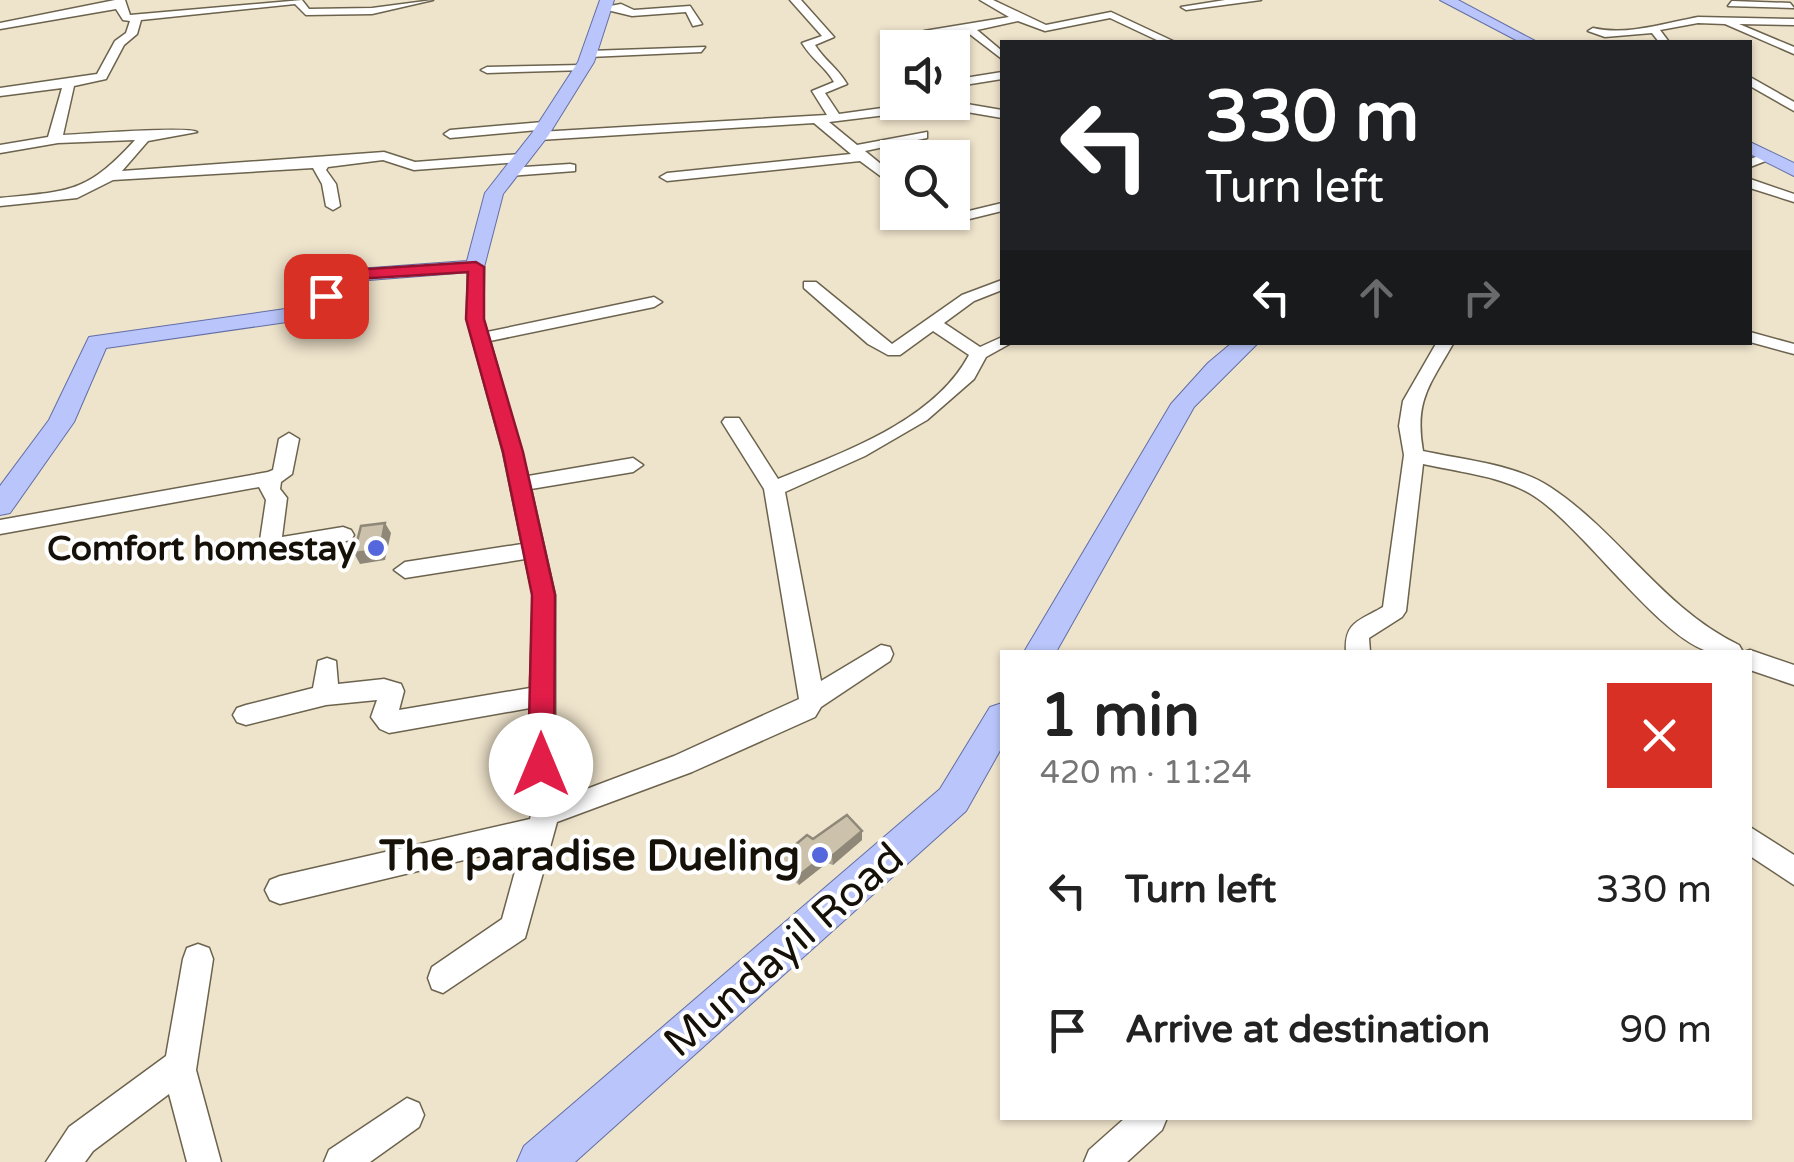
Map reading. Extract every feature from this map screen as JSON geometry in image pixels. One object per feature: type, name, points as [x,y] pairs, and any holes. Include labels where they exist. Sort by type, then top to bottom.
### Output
[{"type":"main road","points":[[1447,0],[1526,40]]},
{"type":"main road","points":[[0,506],[61,422],[96,342],[314,312],[340,281],[352,275],[476,267],[494,193],[541,131],[586,61],[606,4]]},
{"type":"main road","points":[[1752,148],[1794,170]]},
{"type":"main road","points":[[1041,650],[1183,404],[1241,345]]},
{"type":"main road","name":"Mundayil Road","points":[[540,1162],[954,800],[1000,720]]},
{"type":"street","points":[[0,26],[119,2],[122,16],[136,18],[298,1],[304,16],[368,12],[428,0]]},
{"type":"street","points":[[795,0],[829,37],[808,43],[820,64],[831,67],[841,84],[818,90],[834,116]]},
{"type":"street","points":[[985,0],[1045,28],[1111,15],[1166,40]]},
{"type":"street","points":[[1186,7],[1256,0]]},
{"type":"street","points":[[1778,0],[1792,7]]},
{"type":"street","points":[[606,4],[630,13],[690,9],[696,24]]},
{"type":"street","points":[[1732,4],[1792,7]]},
{"type":"street","points":[[0,92],[101,78],[118,43],[129,39],[136,18]]},
{"type":"street","points":[[958,30],[1019,18]]},
{"type":"street","points":[[1718,19],[1794,51]]},
{"type":"street","points":[[1592,31],[1605,34],[1652,30],[1688,20],[1794,22]]},
{"type":"street","points":[[944,21],[965,29],[1000,55]]},
{"type":"street","points":[[1652,30],[1662,40]]},
{"type":"street","points":[[487,70],[701,50]]},
{"type":"street","points":[[1752,73],[1766,73]]},
{"type":"street","points":[[970,81],[1000,76]]},
{"type":"street","points":[[1752,82],[1794,107]]},
{"type":"street","points":[[54,138],[69,84]]},
{"type":"street","points":[[450,134],[649,130],[941,106],[1000,114]]},
{"type":"street","points":[[816,118],[873,164]]},
{"type":"street","points":[[649,130],[656,149]]},
{"type":"street","points":[[0,149],[54,138],[192,132]]},
{"type":"street","points":[[667,177],[746,170],[776,160],[873,164],[922,135]]},
{"type":"street","points":[[0,202],[77,194],[110,176],[148,136]]},
{"type":"street","points":[[110,176],[323,164],[384,156],[414,166],[570,168]]},
{"type":"street","points":[[1752,163],[1769,157]]},
{"type":"street","points":[[166,172],[178,158]]},
{"type":"street","points":[[323,164],[319,170],[329,184],[332,206]]},
{"type":"street","points":[[746,170],[746,182],[766,182]]},
{"type":"street","points":[[1752,184],[1792,198]]},
{"type":"street","points":[[970,215],[1000,208]]},
{"type":"street","points":[[444,978],[514,928],[543,818],[544,595],[520,484],[475,319],[476,267]]},
{"type":"street","points":[[810,286],[846,313],[879,347],[894,351],[968,298],[1000,287]]},
{"type":"street","points":[[481,338],[654,302]]},
{"type":"street","points":[[933,323],[979,354]]},
{"type":"street","points":[[1752,338],[1794,349]]},
{"type":"street","points":[[774,489],[863,451],[916,419],[974,370],[979,354],[1000,345]]},
{"type":"street","points":[[1358,650],[1357,634],[1394,611],[1414,454],[1409,426],[1412,401],[1444,345]]},
{"type":"street","points":[[732,422],[774,489],[812,700]]},
{"type":"street","points":[[0,528],[271,478],[282,474],[288,439]]},
{"type":"street","points":[[1414,454],[1538,488],[1699,640],[1726,650]]},
{"type":"street","points":[[520,484],[633,465]]},
{"type":"street","points":[[271,478],[268,491],[277,498],[270,547],[343,535]]},
{"type":"street","points":[[405,570],[534,550]]},
{"type":"street","points":[[280,890],[560,812],[806,710],[812,700],[881,654]]},
{"type":"street","points":[[1752,661],[1794,675]]},
{"type":"street","points":[[326,668],[326,695]]},
{"type":"street","points":[[246,715],[326,695],[388,689],[393,696],[384,718],[389,722],[542,696]]},
{"type":"street","points":[[1752,841],[1794,872]]},
{"type":"street","points":[[198,960],[180,1070],[204,1162]]},
{"type":"street","points":[[63,1162],[96,1128],[169,1071],[180,1070]]},
{"type":"street","points":[[341,1162],[407,1116]]},
{"type":"street","points":[[1101,1162],[1148,1120]]},
{"type":"building","points":[[385,523],[380,550],[354,553],[361,526]]},
{"type":"building","name":"The paradise Dueling","points":[[847,815],[862,831],[832,856],[826,854],[797,877],[778,859],[807,835],[813,839]]},
{"type":"place","name":"Comfort homestay","points":[[376,548]]},
{"type":"place","name":"The paradise Dueling","points":[[820,855]]},
{"type":"route","points":[[326,296],[352,275],[476,267],[475,319],[513,452],[544,595],[541,765]]}]
